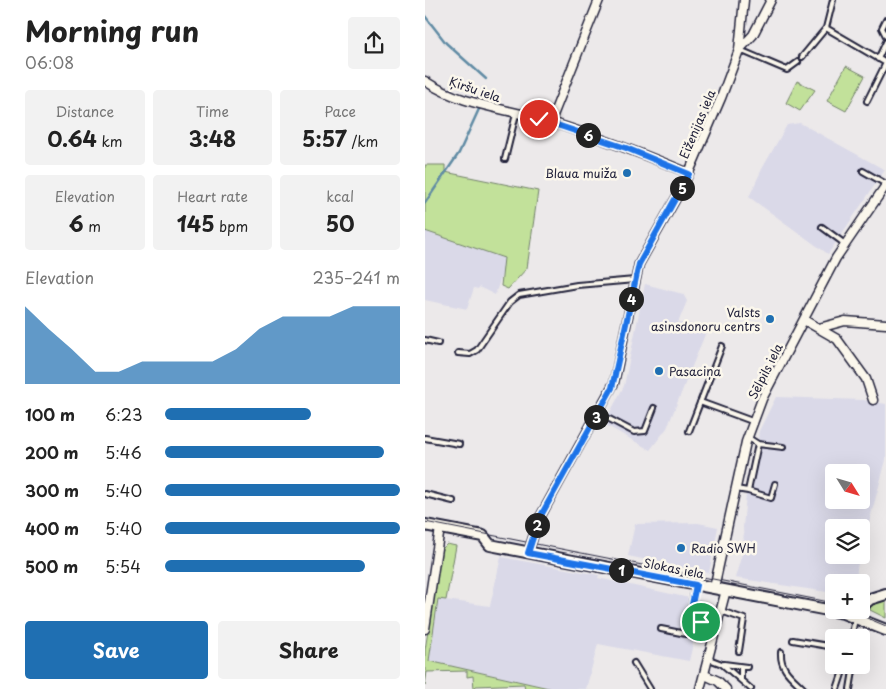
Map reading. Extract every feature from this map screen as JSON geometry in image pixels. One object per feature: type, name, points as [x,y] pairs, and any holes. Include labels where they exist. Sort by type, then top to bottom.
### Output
[{"type":"street","points":[[550,123],[599,0]]},
{"type":"street","name":"Eiženijas iela","points":[[528,553],[539,519],[614,383],[635,280],[647,250],[689,174],[739,50],[744,0]]},
{"type":"street","points":[[739,50],[753,35],[771,0]]},
{"type":"street","name":"Ķiršu iela","points":[[425,80],[478,105],[550,123],[626,148],[689,174]]},
{"type":"street","name":"Sēlpils iela","points":[[714,588],[747,437],[762,399],[836,258],[886,184]]},
{"type":"street","points":[[804,320],[837,339],[850,353],[866,379],[873,400]]},
{"type":"street","points":[[819,328],[845,321],[886,324]]},
{"type":"street","name":"Slokas iela","points":[[425,525],[483,536],[490,545],[528,553],[696,585],[825,606]]},
{"type":"street","points":[[425,629],[439,528]]},
{"type":"street","points":[[700,689],[726,590]]},
{"type":"street","points":[[870,599],[886,594]]},
{"type":"street","name":"Slokas iela","points":[[870,619],[886,630]]},
{"type":"street","points":[[705,675],[718,681],[726,689]]},
{"type":"lane","points":[[802,57],[826,28],[833,0]]},
{"type":"lane","points":[[886,20],[882,28],[886,36]]},
{"type":"lane","points":[[826,28],[886,63],[867,101]]},
{"type":"lane","points":[[878,59],[885,48],[886,42]]},
{"type":"lane","points":[[739,50],[787,70],[798,62]]},
{"type":"lane","points":[[505,159],[515,114]]},
{"type":"lane","points":[[863,171],[886,184]]},
{"type":"lane","points":[[822,227],[845,244]]},
{"type":"lane","points":[[458,353],[470,354],[477,350],[510,302],[519,295],[577,285],[635,280]]},
{"type":"lane","points":[[425,340],[438,343]]},
{"type":"lane","points":[[689,431],[722,346]]},
{"type":"lane","points":[[700,402],[753,421]]},
{"type":"lane","points":[[598,413],[634,432],[645,431],[654,408]]},
{"type":"lane","points":[[747,437],[758,444],[783,447]]},
{"type":"lane","points":[[425,438],[459,444]]},
{"type":"lane","points":[[748,492],[758,444]]},
{"type":"lane","points":[[736,489],[771,498],[775,484]]},
{"type":"lane","points":[[425,494],[453,501]]},
{"type":"lane","points":[[661,629],[686,634],[696,585]]},
{"type":"lane","points":[[721,612],[744,619],[739,651]]},
{"type":"lane","points":[[689,619],[717,625]]},
{"type":"lane","points":[[793,640],[825,646]]},
{"type":"lane","points":[[781,652],[784,670],[804,689]]},
{"type":"lane","points":[[709,659],[722,664],[747,667]]},
{"type":"lane","points":[[634,663],[650,689]]},
{"type":"lane","points":[[722,664],[751,689]]},
{"type":"lane","points":[[741,667],[741,680]]},
{"type":"lane","points":[[837,689],[842,674]]},
{"type":"lane","points":[[850,689],[852,674]]},
{"type":"shaded area","points":[[800,123],[885,170],[828,254],[749,197],[762,169],[787,125]]},
{"type":"shaded area","points":[[425,231],[504,258],[503,271],[495,295],[479,287],[478,289],[474,288],[467,309],[425,300]]},
{"type":"shaded area","name":"Pasaciņa","points":[[645,284],[683,294],[687,301],[678,323],[708,327],[667,428],[650,450],[604,424],[624,386]]},
{"type":"shaded area","points":[[776,397],[863,400],[886,404],[886,460],[870,519],[825,519],[825,564],[858,564],[857,574],[825,574],[825,592],[735,578],[744,547],[743,527],[746,495],[751,493],[761,447],[758,441],[759,431]]},
{"type":"shaded area","points":[[698,523],[718,527],[709,573],[628,556],[635,524]]},
{"type":"shaded area","points":[[501,557],[599,575],[598,578],[703,601],[689,661],[598,644],[586,689],[554,689],[429,661],[438,599],[490,606]]},
{"type":"green space","points":[[846,66],[865,76],[846,111],[827,101]]},
{"type":"green space","points":[[797,81],[815,90],[800,111],[786,103]]},
{"type":"green space","points":[[425,165],[445,165],[445,172],[538,191],[527,268],[508,289],[501,286],[504,258],[425,231]]},
{"type":"green space","points":[[447,544],[456,546],[446,600],[438,599],[429,661],[553,689],[525,689],[524,684],[476,686],[474,689],[473,676],[467,677],[467,671],[427,672],[425,685],[425,650],[440,555],[442,549]]},
{"type":"green space","points":[[886,599],[886,618],[870,610],[871,605]]},
{"type":"waterway","points":[[425,16],[446,43],[486,79]]},
{"type":"waterway","points":[[425,203],[459,153],[479,109]]},
{"type":"tram line","points":[[425,522],[825,601]]},
{"type":"tram line","points":[[869,619],[886,626]]},
{"type":"place","name":"Blaua muiža","points":[[627,173]]},
{"type":"place","name":"Valsts asinsdonoru centrs","points":[[770,319]]},
{"type":"place","name":"Pasaciņa","points":[[659,371]]},
{"type":"place","name":"Radio SWH","points":[[681,548]]},
{"type":"route","points":[[539,119],[626,148],[689,174],[639,264],[612,388],[539,519],[528,553],[696,585],[689,619],[701,622]]}]
